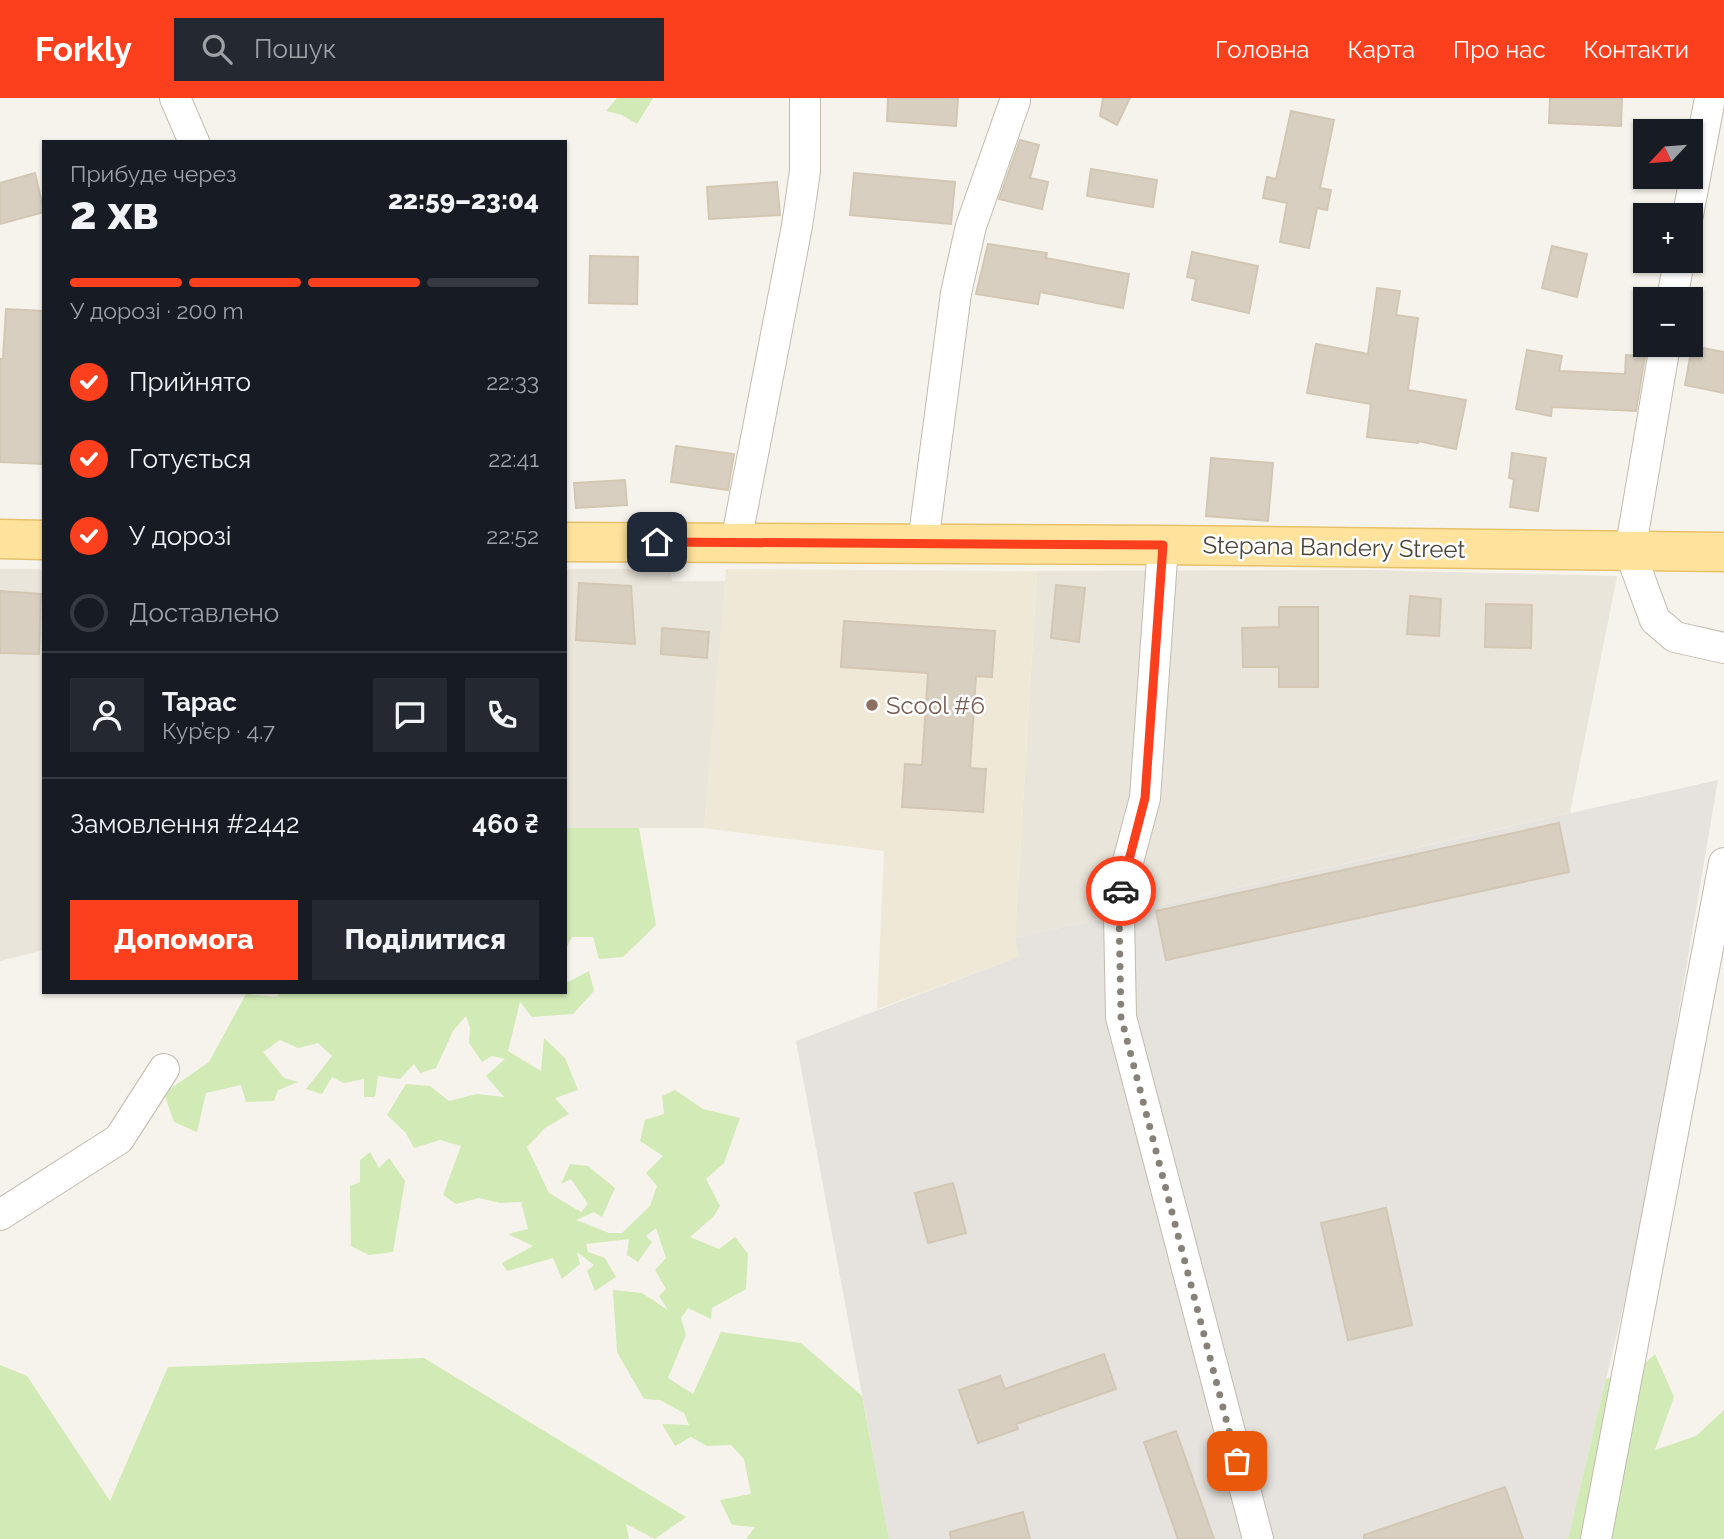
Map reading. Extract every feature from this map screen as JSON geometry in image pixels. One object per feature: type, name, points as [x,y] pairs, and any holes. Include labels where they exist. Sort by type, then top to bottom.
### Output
[{"type":"main road","points":[[0,539],[42,540]]},
{"type":"main road","name":"Stepana Bandery Street","points":[[567,542],[1163,545],[1724,552]]},
{"type":"lane","points":[[175,98],[193,140]]},
{"type":"lane","points":[[736,542],[797,226],[805,172],[805,98]]},
{"type":"lane","points":[[1690,203],[1710,98]]},
{"type":"lane","points":[[923,543],[956,293],[971,226],[1015,101]]},
{"type":"lane","points":[[1663,357],[1630,552],[1655,620],[1675,637],[1724,648]]},
{"type":"lane","points":[[1163,545],[1145,798],[1122,884],[1119,915],[1121,1017],[1258,1539]]},
{"type":"lane","points":[[1596,1539],[1724,863]]},
{"type":"lane","points":[[0,1215],[119,1139],[164,1069]]},
{"type":"shaded area","points":[[0,569],[40,569],[42,950],[0,961]]},
{"type":"shaded area","points":[[567,569],[671,569],[672,581],[726,581],[704,828],[567,828]]},
{"type":"shaded area","name":"Scool #6","points":[[726,569],[1037,571],[1015,938],[1019,957],[877,1009],[884,851],[704,828]]},
{"type":"shaded area","points":[[1368,570],[1617,576],[1570,813],[1015,938],[1037,571]]},
{"type":"shaded area","points":[[1718,780],[1642,1228],[1568,1539],[889,1539],[796,1041],[1018,957],[1015,938]]},
{"type":"green space","points":[[617,98],[653,98],[637,124],[622,115],[606,111]]},
{"type":"green space","points":[[567,828],[639,828],[656,925],[623,957],[599,959],[593,937],[572,937],[567,946]]},
{"type":"green space","points":[[589,971],[594,991],[573,1014],[532,1017],[520,1002],[508,1051],[541,1071],[544,1038],[565,1058],[578,1090],[555,1098],[569,1114],[545,1128],[527,1147],[549,1193],[581,1212],[588,1204],[571,1179],[561,1184],[570,1164],[588,1166],[615,1188],[602,1217],[594,1212],[576,1220],[609,1233],[622,1233],[650,1206],[657,1186],[646,1173],[663,1156],[640,1141],[645,1120],[664,1114],[662,1096],[675,1090],[703,1109],[740,1118],[724,1163],[706,1179],[720,1206],[713,1217],[690,1237],[719,1249],[735,1237],[748,1254],[746,1289],[712,1308],[711,1319],[688,1308],[681,1318],[686,1335],[668,1378],[693,1394],[721,1332],[801,1343],[862,1396],[889,1539],[746,1539],[755,1527],[732,1525],[720,1500],[751,1494],[744,1459],[731,1445],[707,1446],[691,1437],[675,1446],[662,1424],[689,1425],[684,1413],[660,1400],[644,1399],[617,1352],[613,1290],[642,1293],[668,1310],[659,1296],[666,1289],[655,1270],[666,1258],[656,1228],[646,1236],[652,1242],[638,1262],[627,1255],[629,1239],[586,1244],[588,1252],[605,1258],[616,1277],[595,1291],[587,1271],[594,1265],[577,1252],[580,1264],[562,1279],[553,1258],[507,1271],[502,1263],[533,1246],[508,1234],[528,1229],[521,1202],[500,1203],[479,1198],[456,1204],[443,1195],[461,1146],[440,1140],[414,1148],[405,1132],[387,1115],[406,1084],[430,1086],[449,1101],[477,1094],[504,1097],[486,1076],[505,1059],[492,1056],[482,1062],[469,1043],[470,1027],[466,1016],[453,1031],[436,1068],[420,1073],[414,1064],[400,1079],[378,1076],[375,1097],[364,1097],[364,1079],[344,1083],[332,1077],[322,1094],[306,1089],[332,1056],[318,1043],[298,1048],[280,1040],[263,1052],[284,1078],[298,1082],[278,1090],[274,1101],[246,1102],[241,1085],[206,1093],[197,1132],[174,1122],[164,1093],[209,1062],[246,994],[277,997],[279,994],[567,994],[568,982]]},
{"type":"green space","points":[[370,1152],[379,1168],[389,1158],[405,1181],[393,1252],[369,1255],[351,1246],[350,1186],[360,1182],[360,1160]]},
{"type":"green space","points":[[1655,1354],[1674,1397],[1655,1450],[1696,1436],[1724,1410],[1724,1539],[1568,1539],[1606,1379],[1641,1367]]},
{"type":"green space","points":[[424,1358],[686,1517],[655,1539],[626,1524],[629,1539],[0,1539],[0,1365],[27,1376],[110,1501],[168,1367]]},
{"type":"building","points":[[888,98],[958,98],[956,126],[887,121]]},
{"type":"building","points":[[1103,98],[1130,98],[1117,125],[1100,116]]},
{"type":"building","points":[[1550,98],[1622,98],[1621,126],[1549,123]]},
{"type":"building","points":[[1291,111],[1334,120],[1320,188],[1331,190],[1327,210],[1317,208],[1309,248],[1280,242],[1287,203],[1263,198],[1267,177],[1276,179]]},
{"type":"building","points":[[1020,140],[1039,145],[1030,178],[1048,182],[1042,209],[999,199]]},
{"type":"building","points":[[1091,169],[1157,180],[1153,207],[1087,196]]},
{"type":"building","points":[[35,173],[42,213],[0,224],[0,183]]},
{"type":"building","points":[[854,173],[955,182],[951,224],[850,215]]},
{"type":"building","points":[[777,182],[780,215],[709,219],[707,187]]},
{"type":"building","points":[[988,244],[1047,253],[1046,258],[1129,274],[1123,308],[1040,292],[1038,304],[976,294]]},
{"type":"building","points":[[1552,246],[1587,254],[1577,297],[1542,288]]},
{"type":"building","points":[[1192,252],[1258,266],[1249,313],[1192,300],[1196,279],[1187,277]]},
{"type":"building","points":[[590,256],[638,257],[637,304],[589,303]]},
{"type":"building","points":[[1377,288],[1400,291],[1396,315],[1418,318],[1408,390],[1466,400],[1456,449],[1418,441],[1367,437],[1371,404],[1307,393],[1316,344],[1368,354]]},
{"type":"building","points":[[6,309],[42,311],[42,464],[0,462],[0,359],[3,359]]},
{"type":"building","points":[[1703,348],[1724,352],[1724,393],[1685,385],[1690,357],[1703,357]]},
{"type":"building","points":[[1527,350],[1562,356],[1559,371],[1625,374],[1626,355],[1645,357],[1636,411],[1552,407],[1551,416],[1516,409]]},
{"type":"building","points":[[676,446],[734,454],[728,490],[671,482]]},
{"type":"building","points":[[1512,453],[1546,458],[1538,511],[1510,507],[1514,479],[1509,478]]},
{"type":"building","points":[[1211,458],[1273,463],[1268,521],[1206,516]]},
{"type":"building","points":[[625,480],[627,505],[576,508],[574,483]]},
{"type":"building","points":[[579,583],[631,586],[635,644],[576,640]]},
{"type":"building","points":[[1056,585],[1085,588],[1079,642],[1051,638]]},
{"type":"building","points":[[0,591],[41,594],[39,654],[0,653]]},
{"type":"building","points":[[1410,596],[1441,599],[1439,636],[1407,634]]},
{"type":"building","points":[[1486,604],[1532,605],[1531,648],[1485,647]]},
{"type":"building","points":[[1279,607],[1318,607],[1318,687],[1279,687],[1279,667],[1243,667],[1242,628],[1279,627]]},
{"type":"building","points":[[844,621],[995,631],[992,677],[976,676],[970,768],[986,769],[983,812],[902,807],[905,764],[922,765],[928,673],[841,667]]},
{"type":"building","points":[[662,628],[709,632],[707,658],[661,654]]},
{"type":"building","points":[[1559,823],[1569,872],[1166,960],[1156,911]]},
{"type":"building","points":[[953,1183],[966,1233],[928,1243],[915,1193]]},
{"type":"building","points":[[1386,1208],[1412,1325],[1348,1340],[1321,1223]]},
{"type":"building","points":[[1104,1354],[1116,1389],[1016,1424],[1018,1429],[978,1443],[959,1390],[1000,1376],[1005,1389]]},
{"type":"building","points":[[1176,1431],[1214,1539],[1178,1539],[1144,1442]]},
{"type":"building","points":[[1505,1487],[1523,1539],[1364,1539],[1364,1535]]},
{"type":"building","points":[[1023,1512],[1030,1539],[951,1539],[950,1532]]},
{"type":"way so far","points":[[1121,891],[1121,1017],[1237,1461]]},
{"type":"place","name":"Scool #6","points":[[872,705]]},
{"type":"route","points":[[657,542],[1163,545],[1145,798],[1121,891]]}]
